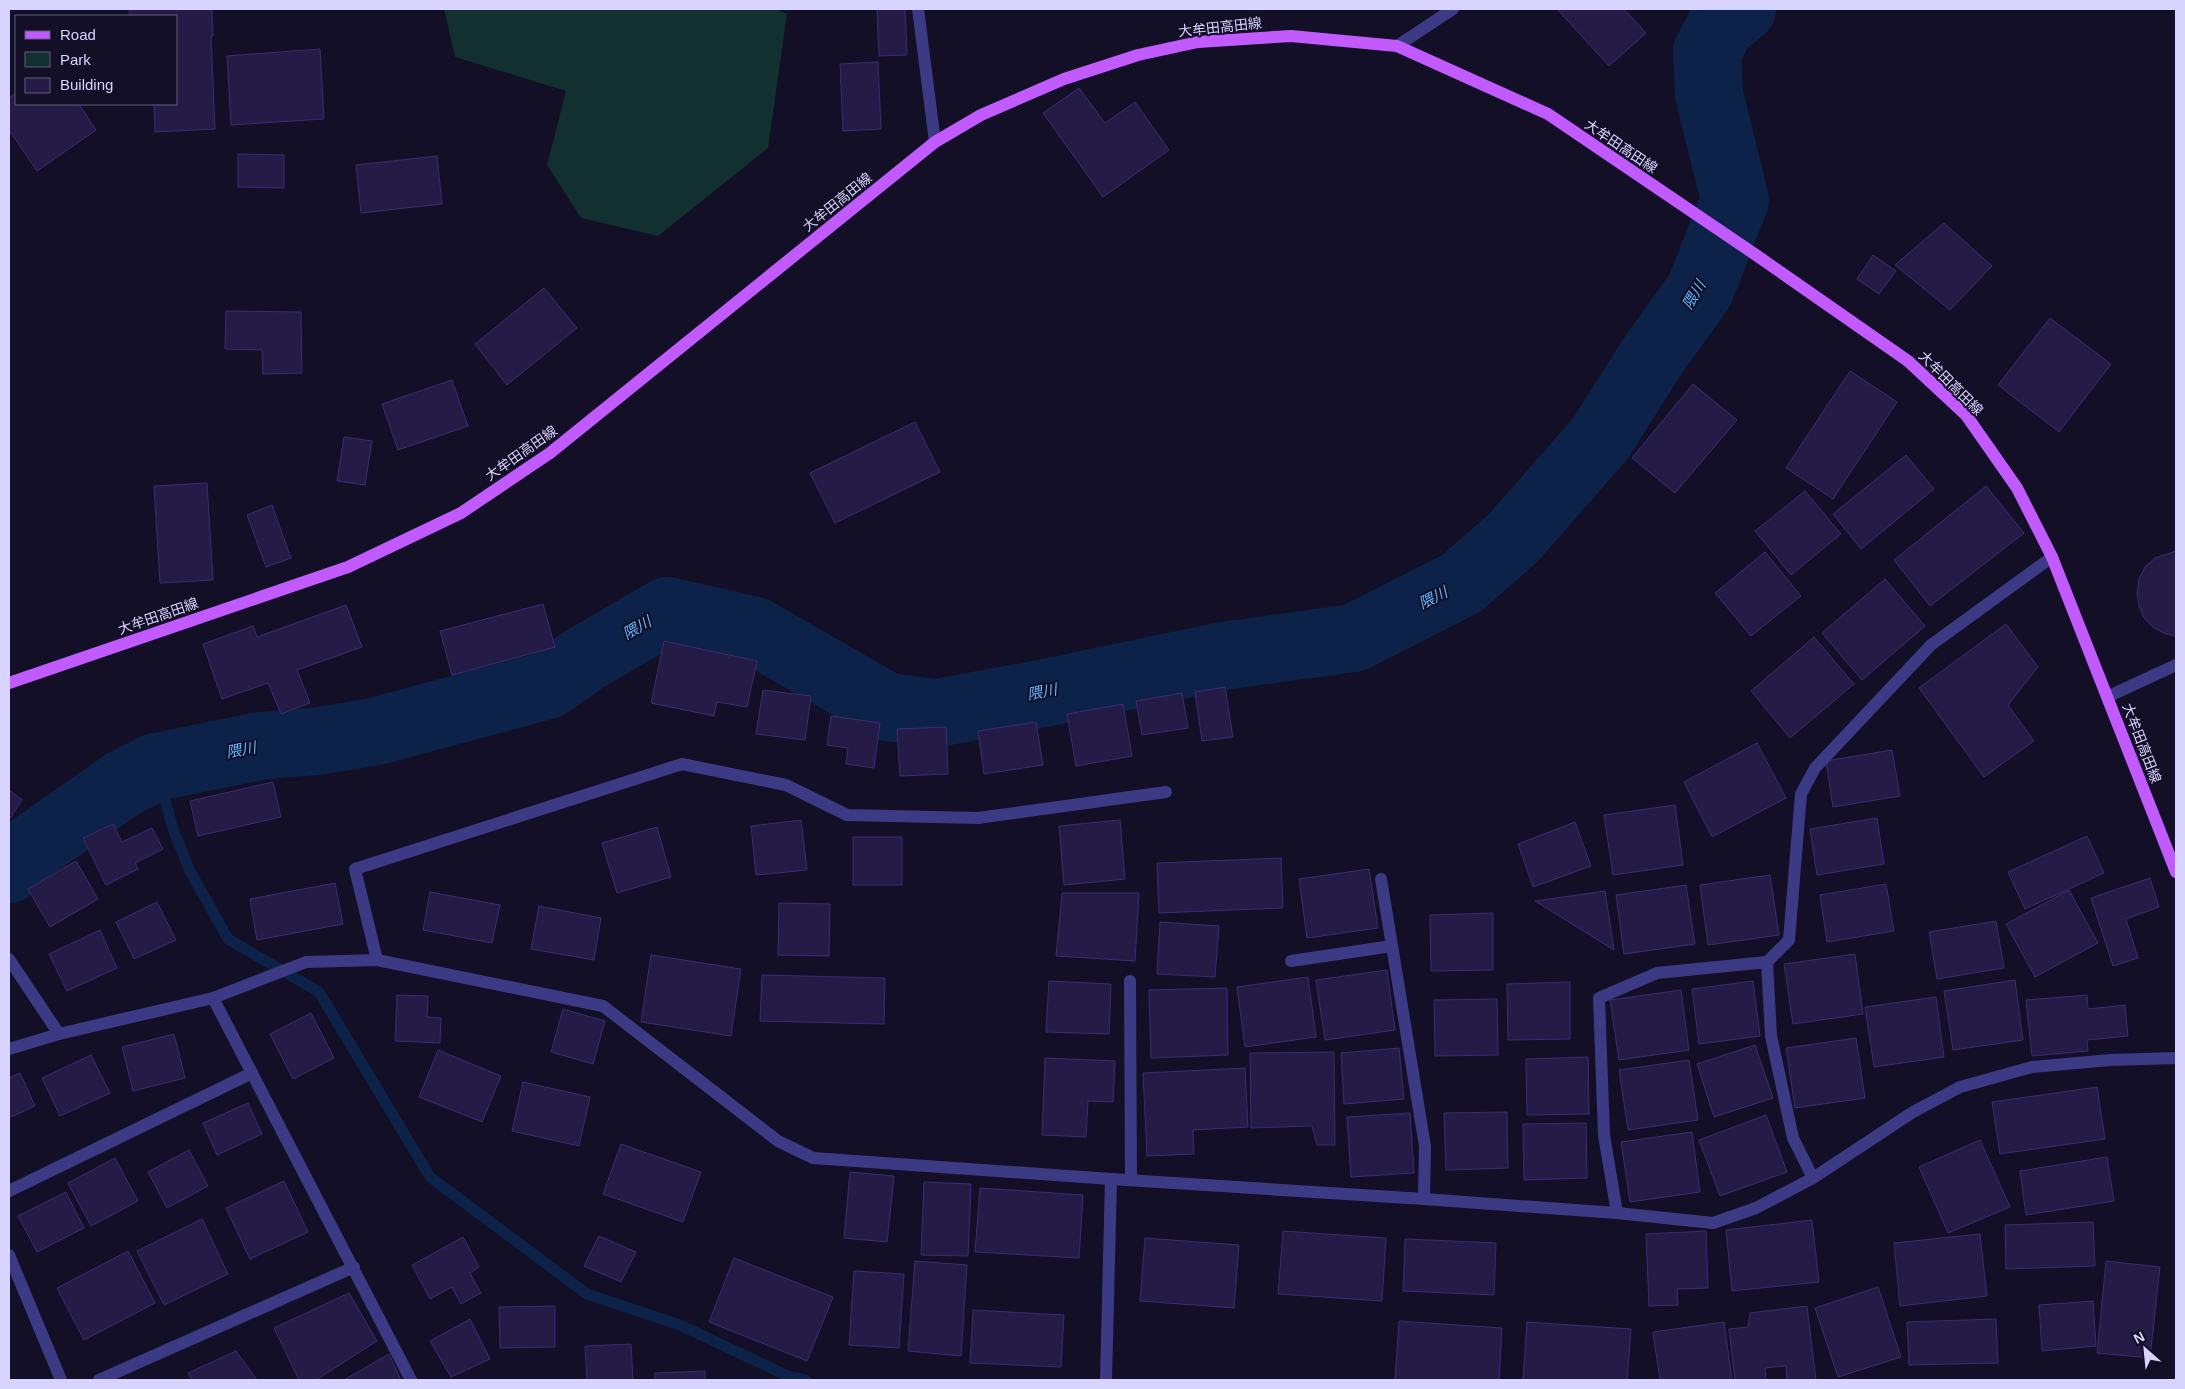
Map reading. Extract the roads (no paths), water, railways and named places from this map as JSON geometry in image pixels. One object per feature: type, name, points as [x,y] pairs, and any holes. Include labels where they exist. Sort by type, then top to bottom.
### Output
[{"type":"main road","name":"大牟田高田線","points":[[9,683],[348,567],[461,513],[550,453],[935,142],[981,115],[1064,79],[1138,55],[1198,42],[1291,36],[1397,46],[1548,114],[1704,221],[1756,254],[1908,361],[1966,415],[2017,488],[2052,557],[2176,872]]},
{"type":"street","points":[[918,9],[935,142]]},
{"type":"street","points":[[1397,46],[1453,9]]},
{"type":"street","points":[[1617,1213],[1604,1135],[1600,998],[1657,973],[1767,962],[1789,940],[1801,794],[1815,768],[1931,645],[2052,557]]},
{"type":"street","points":[[2108,697],[2176,665]]},
{"type":"street","points":[[377,960],[355,870],[682,764],[786,786],[847,815],[978,818],[1166,792]]},
{"type":"street","points":[[1381,879],[1424,1146],[1424,1199]]},
{"type":"street","points":[[1291,961],[1392,946]]},
{"type":"street","points":[[9,959],[59,1034]]},
{"type":"street","points":[[9,1049],[59,1034],[213,998],[306,962],[377,960],[603,1006],[778,1141],[813,1158],[1424,1199],[1617,1213],[1713,1223],[1756,1208],[1813,1178],[1913,1112],[1960,1087],[2032,1067],[2110,1060],[2176,1058]]},
{"type":"street","points":[[1767,962],[1771,1036],[1793,1138],[1813,1178]]},
{"type":"street","points":[[1130,981],[1131,1180]]},
{"type":"street","points":[[213,998],[411,1380]]},
{"type":"street","points":[[9,1191],[252,1073]]},
{"type":"street","points":[[1106,1380],[1111,1179]]},
{"type":"street","points":[[9,1255],[61,1380]]},
{"type":"street","points":[[99,1380],[354,1267]]},
{"type":"waterway","name":"隈川","points":[[9,869],[23,854],[124,783],[156,767],[260,746],[318,741],[373,732],[548,685],[583,660],[667,611],[755,631],[887,707],[937,713],[1035,695],[1223,656],[1354,638],[1462,583],[1513,538],[1600,439],[1652,357],[1700,290],[1735,200],[1709,94],[1707,52],[1721,25],[1742,9]]},
{"type":"waterway","points":[[156,767],[173,829],[190,871],[228,939],[319,992],[430,1177],[587,1294],[680,1325],[788,1376],[806,1380]]}]
